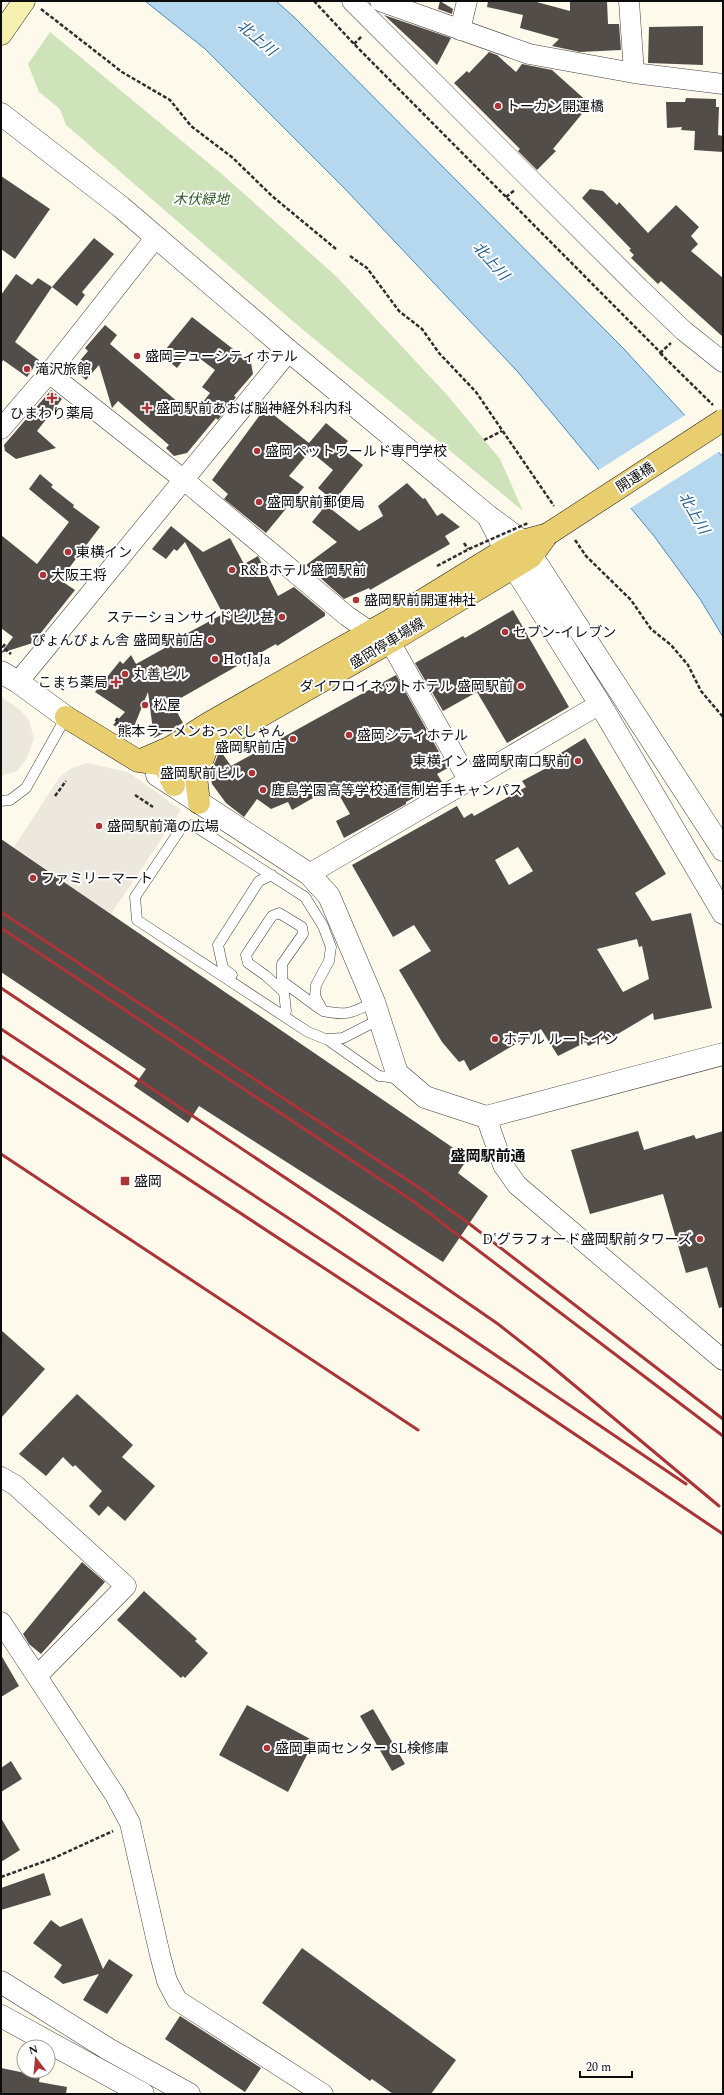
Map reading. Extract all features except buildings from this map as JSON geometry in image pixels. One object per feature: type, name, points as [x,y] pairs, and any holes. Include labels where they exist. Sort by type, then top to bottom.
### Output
[{"type":"main road","points":[[1,34],[25,7]]},
{"type":"main road","name":"開運橋","points":[[548,534],[718,412]]},
{"type":"main road","name":"盛岡停車場線","points":[[167,756],[209,723],[369,631],[548,534]]},
{"type":"main road","name":"盛岡停車場線","points":[[138,761],[167,756],[182,761],[207,748],[390,642],[520,548]]},
{"type":"main road","points":[[66,717],[138,761]]},
{"type":"main road","points":[[198,803],[196,776],[207,748]]},
{"type":"main road","points":[[167,756],[174,785]]},
{"type":"street","points":[[352,1],[639,288],[684,331],[723,362]]},
{"type":"street","points":[[380,1],[529,54],[634,73],[723,84]]},
{"type":"street","points":[[460,30],[467,1]]},
{"type":"street","points":[[629,1],[634,73]]},
{"type":"street","points":[[1,114],[156,237],[289,351],[488,516],[520,548],[653,740],[723,850]]},
{"type":"street","points":[[3,422],[49,373],[156,237]]},
{"type":"street","points":[[66,717],[11,670],[184,480],[289,351]]},
{"type":"street","points":[[49,373],[184,480],[347,616],[369,631]]},
{"type":"street","points":[[520,548],[600,704],[723,913]]},
{"type":"street","points":[[390,642],[469,781]]},
{"type":"street","points":[[309,874],[600,704]]},
{"type":"street","points":[[138,761],[198,803],[309,874],[329,896],[376,1011],[397,1073],[425,1097],[486,1117],[723,1054]]},
{"type":"street","points":[[486,1117],[503,1165],[517,1185],[723,1360]]},
{"type":"street","points":[[1,1477],[16,1485],[126,1586],[37,1676]]},
{"type":"street","points":[[1,1622],[115,1795],[130,1823],[160,1955],[167,1981],[177,2000],[324,2094]]},
{"type":"street","points":[[1,1982],[179,2092]]},
{"type":"street","points":[[1,2016],[143,2094]]},
{"type":"lane","points":[[1,801],[10,800],[26,788],[66,717]]},
{"type":"lane","points":[[323,1011],[315,996],[316,985],[329,961],[331,947],[324,926],[305,897],[193,825],[182,827],[135,897],[137,920],[308,1032],[328,1040],[343,1038],[376,1011]]},
{"type":"lane","points":[[272,875],[259,881],[218,945],[222,968],[379,1076],[403,1078]]},
{"type":"lane","points":[[286,1011],[284,992],[265,975],[248,963],[246,955],[272,916],[279,913],[302,927],[303,934],[282,964],[282,982],[323,1011],[342,1015],[356,1011],[376,1011]]},
{"type":"path","points":[[314,1],[354,44],[718,412]]},
{"type":"path","points":[[25,7],[122,72],[170,100],[191,126],[233,158],[272,196],[336,249]]},
{"type":"path","points":[[350,256],[367,268],[399,311],[422,329],[439,353],[476,392],[543,490]]},
{"type":"path","points":[[484,440],[502,431]]},
{"type":"path","points":[[437,566],[469,548],[520,548]]},
{"type":"path","points":[[583,552],[632,600],[651,629],[671,645],[688,665],[701,691],[723,717]]},
{"type":"path","points":[[5,644],[3,647],[11,670]]},
{"type":"path","points":[[60,687],[63,688],[65,685]]},
{"type":"path","points":[[118,718],[115,722],[133,731]]},
{"type":"path","points":[[55,796],[66,781]]},
{"type":"path","points":[[135,795],[153,807]]},
{"type":"path","points":[[1,1877],[54,1858],[130,1823]]},
{"type":"green space","name":"木伏緑地","points":[[50,32],[223,175],[337,277],[448,396],[500,459],[523,511],[302,329],[66,125],[60,109],[39,92],[28,64]]},
{"type":"shaded area","points":[[1,697],[19,709],[29,720],[34,739],[26,760],[17,771],[1,776]]},
{"type":"shaded area","name":"盛岡駅前滝の広場","points":[[87,763],[128,772],[181,810],[111,914],[14,847],[59,778],[70,769]]},
{"type":"water","name":"北上川","points":[[145,1],[276,1],[294,17],[624,349],[723,457],[723,637],[700,599],[654,536],[517,371],[347,191],[204,48]]},
{"type":"pier","points":[[687,414],[720,451],[629,509],[597,471]]},
{"type":"railway","points":[[1,912],[421,1189],[467,1222],[723,1419]]},
{"type":"railway","points":[[1,928],[413,1201],[723,1436]]},
{"type":"railway","points":[[1,988],[329,1207],[498,1324],[544,1360],[719,1506]]},
{"type":"railway","points":[[1,1029],[457,1329],[686,1484]]},
{"type":"railway","points":[[1,1056],[493,1379],[723,1534]]},
{"type":"railway","points":[[1,1154],[418,1430]]},
{"type":"place","name":"トーカン開運橋","points":[[498,106]]},
{"type":"place","name":"盛岡ニューシティホテル","points":[[137,356]]},
{"type":"place","name":"滝沢旅館","points":[[27,369]]},
{"type":"place","name":"ひまわり薬局","points":[[52,398]]},
{"type":"place","name":"盛岡駅前あおば脳神経外科内科","points":[[147,408]]},
{"type":"place","name":"盛岡ペットワールド専門学校","points":[[257,451]]},
{"type":"place","name":"盛岡駅前郵便局","points":[[259,502]]},
{"type":"place","name":"東横イン","points":[[68,552]]},
{"type":"place","name":"R&Bホテル盛岡駅前","points":[[232,570]]},
{"type":"place","name":"大阪王将","points":[[43,575]]},
{"type":"place","name":"盛岡駅前開運神社","points":[[356,600]]},
{"type":"place","name":"ステーションサイドビル甚","points":[[282,617]]},
{"type":"place","name":"セブン-イレブン","points":[[505,632]]},
{"type":"place","name":"ぴょんぴょん舎 盛岡駅前店","points":[[211,640]]},
{"type":"place","name":"HotJaJa","points":[[215,659]]},
{"type":"place","name":"丸善ビル","points":[[125,674]]},
{"type":"place","name":"こまち薬局","points":[[116,682]]},
{"type":"place","name":"ダイワロイネットホテル 盛岡駅前","points":[[521,686]]},
{"type":"place","name":"松屋","points":[[145,705]]},
{"type":"place","name":"盛岡シティホテル","points":[[349,735]]},
{"type":"place","name":"熊本ラーメンおっぺしゃん 盛岡駅前店","points":[[293,739]]},
{"type":"place","name":"東横イン 盛岡駅南口駅前","points":[[578,761]]},
{"type":"place","name":"盛岡駅前ビル","points":[[252,773]]},
{"type":"place","name":"鹿島学園高等学校通信制岩手キャンパス","points":[[263,790]]},
{"type":"place","name":"盛岡駅前滝の広場","points":[[99,826]]},
{"type":"place","name":"ファミリーマート","points":[[33,878]]},
{"type":"place","name":"ホテル ルートイン","points":[[495,1039]]},
{"type":"place","name":"盛岡","points":[[125,1181]]},
{"type":"place","name":"D'グラフォード盛岡駅前タワーズ","points":[[700,1239]]},
{"type":"place","name":"盛岡車両センター SL検修庫","points":[[267,1748]]},
{"type":"district","name":"盛岡駅前通","points":[[488,1156]]}]
